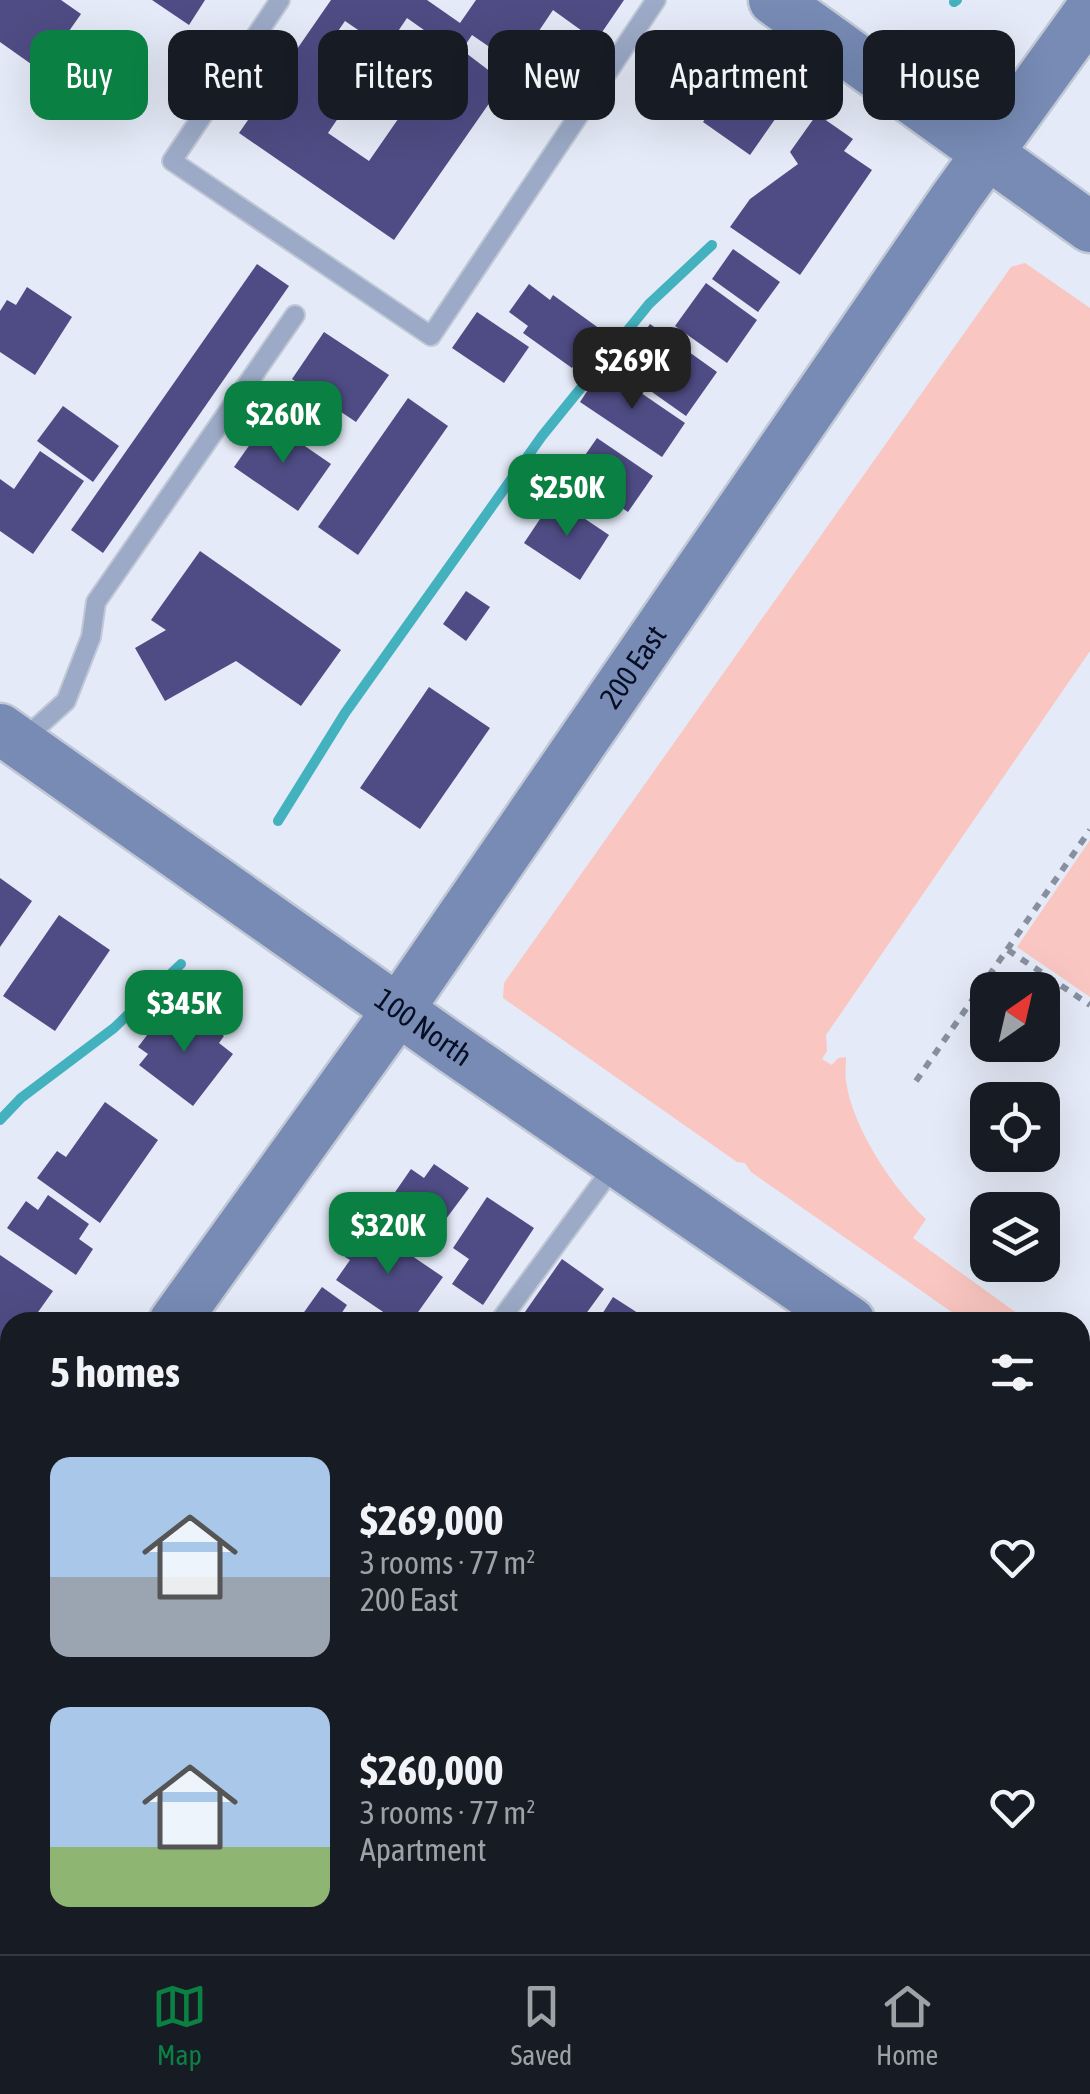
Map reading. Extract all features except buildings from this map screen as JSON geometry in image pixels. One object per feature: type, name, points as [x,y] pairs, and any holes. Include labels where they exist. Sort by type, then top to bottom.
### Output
[{"type":"street","points":[[774,0],[1090,227]]},
{"type":"street","name":"200 East","points":[[181,1312],[398,1010],[987,154],[1090,12]]},
{"type":"street","name":"100 North","points":[[10,736],[824,1312]]},
{"type":"lane","points":[[280,0],[172,162],[431,336],[656,0]]},
{"type":"lane","points":[[10,736],[66,701],[91,636],[96,602],[294,315]]},
{"type":"lane","points":[[506,1312],[617,1162]]},
{"type":"path","points":[[916,1081],[1090,830]]},
{"type":"path","points":[[1008,950],[1090,1005]]},
{"type":"shaded area","points":[[1025,263],[1090,308],[1090,651],[826,1035],[827,1051],[822,1059],[832,1065],[838,1058],[846,1057],[850,1099],[865,1137],[900,1191],[926,1219],[913,1238],[1015,1312],[952,1312],[751,1172],[745,1163],[737,1162],[503,998],[504,983],[1011,267]]},
{"type":"shaded area","points":[[1090,840],[1090,997],[1060,976],[1060,972],[1054,972],[1017,947]]},
{"type":"waterway","points":[[278,821],[345,713],[542,436],[649,304],[712,245]]},
{"type":"waterway","points":[[0,1120],[21,1098],[114,1028],[181,964]]}]
